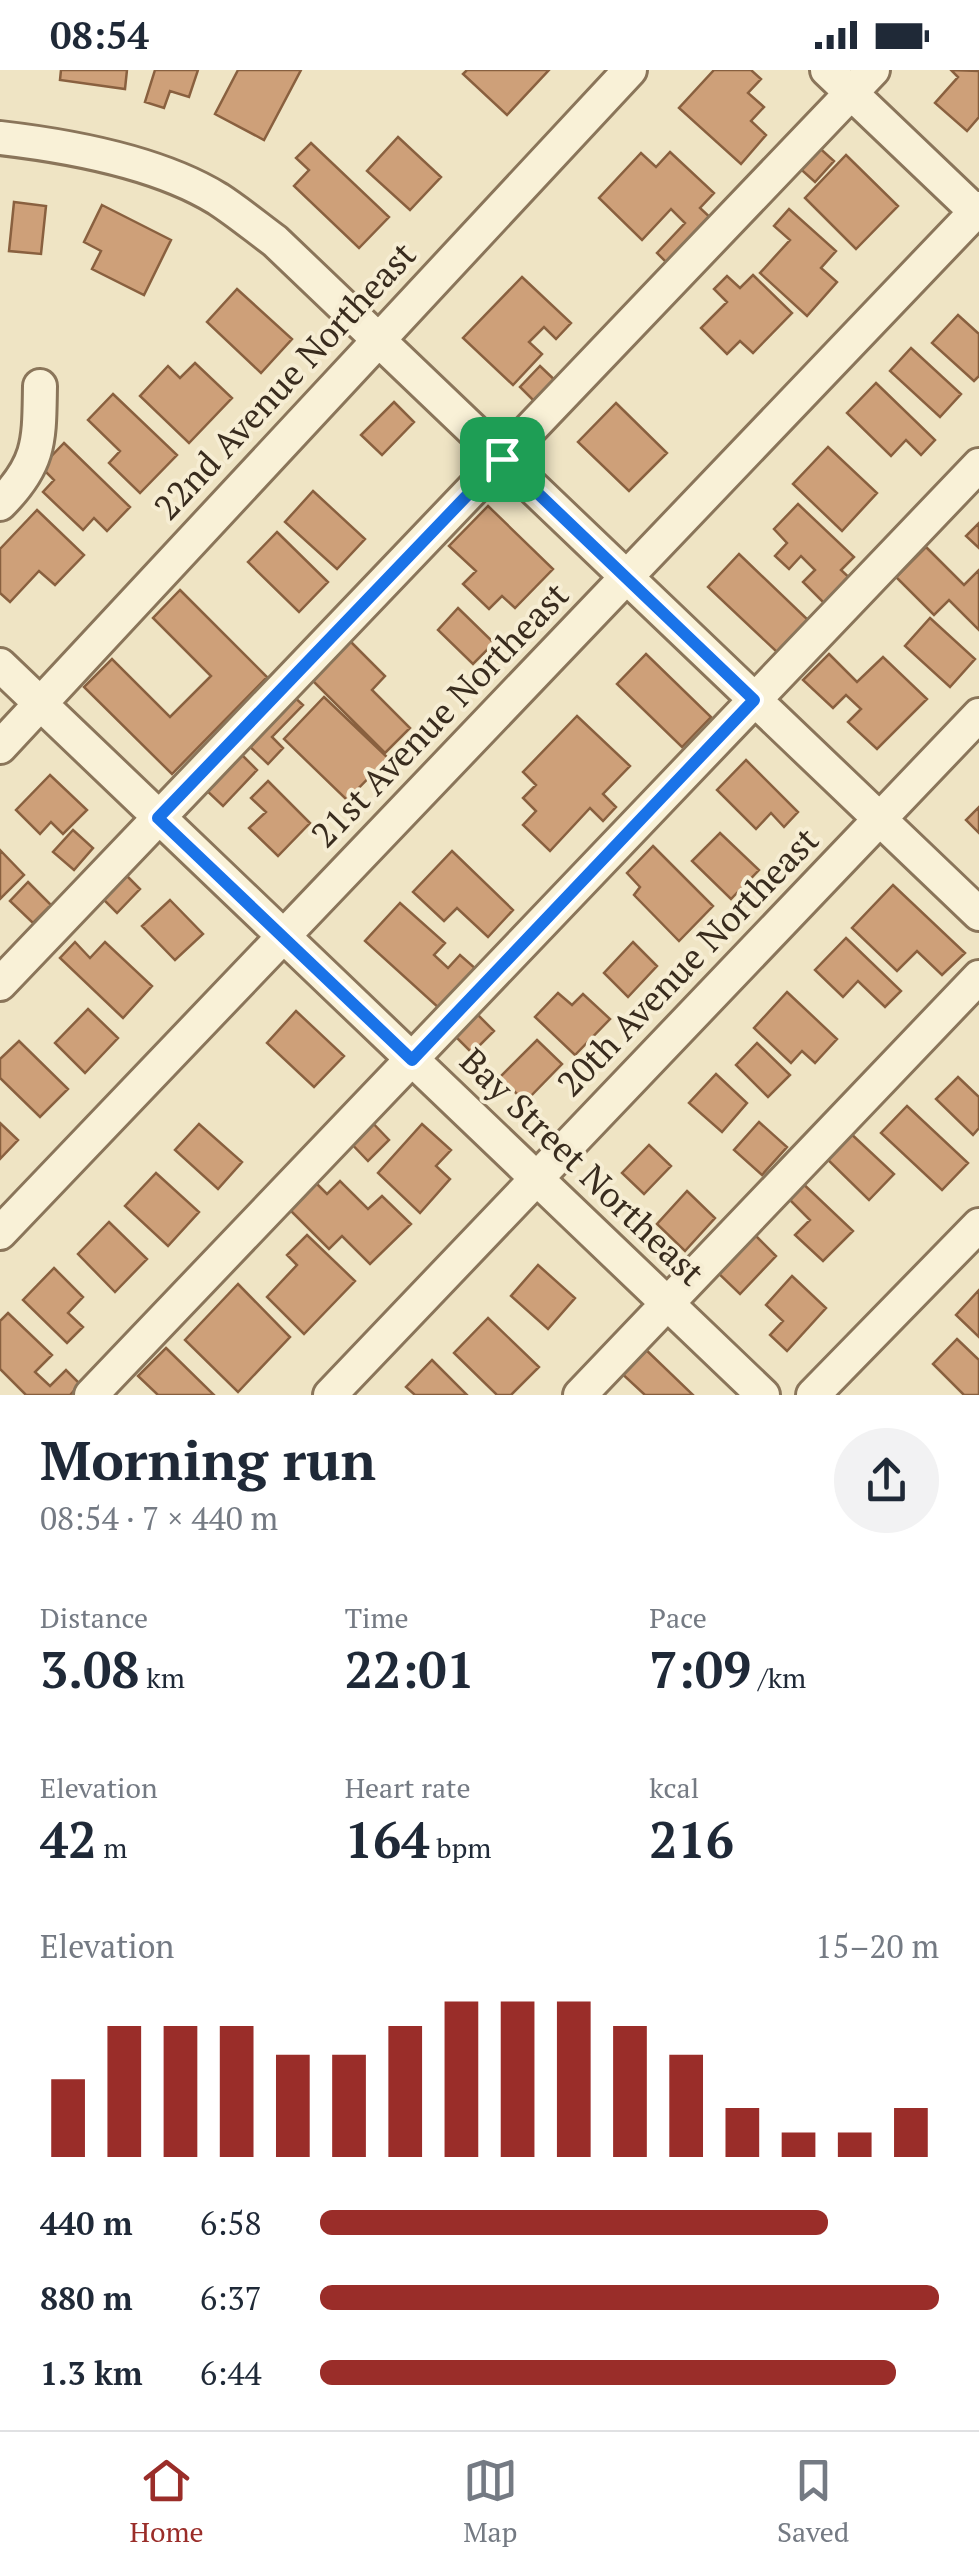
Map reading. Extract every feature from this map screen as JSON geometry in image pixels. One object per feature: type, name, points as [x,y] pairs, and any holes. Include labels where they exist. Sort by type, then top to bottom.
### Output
[{"type":"street","name":"22nd Avenue Northeast","points":[[0,747],[630,70]]},
{"type":"street","points":[[827,70],[862,81],[978,212]]},
{"type":"street","points":[[0,984],[862,81]]},
{"type":"street","points":[[0,138],[47,144],[155,170],[216,198],[275,241],[979,914]]},
{"type":"street","name":"21st Avenue Northeast","points":[[0,1234],[978,212]]},
{"type":"street","points":[[0,504],[34,458],[39,438],[40,386]]},
{"type":"street","points":[[91,1395],[979,465]]},
{"type":"street","name":"Bay Street Northeast","points":[[0,665],[763,1395]]},
{"type":"street","name":"20th Avenue Northeast","points":[[330,1395],[979,715]]},
{"type":"street","points":[[580,1395],[979,977]]},
{"type":"street","points":[[813,1395],[979,1225]]},
{"type":"building","points":[[61,70],[127,70],[125,89],[60,80]]},
{"type":"building","points":[[155,70],[198,70],[189,97],[170,91],[164,108],[145,102]]},
{"type":"building","points":[[238,70],[301,70],[264,140],[215,114]]},
{"type":"building","points":[[467,70],[549,70],[507,115],[463,74]]},
{"type":"building","points":[[714,70],[751,70],[761,79],[748,93],[764,107],[751,121],[766,135],[741,164],[679,108]]},
{"type":"building","points":[[951,70],[979,71],[979,117],[967,131],[935,103],[958,77]]},
{"type":"building","points":[[398,137],[441,177],[410,210],[367,171]]},
{"type":"building","points":[[311,143],[389,217],[359,248],[294,186],[309,170],[296,158]]},
{"type":"building","points":[[814,143],[834,161],[815,182],[795,164]]},
{"type":"building","points":[[670,152],[714,193],[700,208],[714,221],[671,267],[657,253],[685,223],[671,209],[642,240],[599,198],[641,153],[656,167]]},
{"type":"building","points":[[846,155],[898,206],[856,249],[805,198]]},
{"type":"building","points":[[14,202],[46,206],[41,254],[9,251]]},
{"type":"building","points":[[102,205],[171,240],[144,295],[92,269],[101,251],[84,242]]},
{"type":"building","points":[[789,209],[836,251],[821,268],[837,282],[807,316],[760,273],[790,240],[774,226]]},
{"type":"building","points":[[753,275],[792,313],[753,353],[740,341],[727,354],[701,328],[727,302],[714,289],[727,276],[740,288]]},
{"type":"building","points":[[522,277],[571,323],[556,339],[544,327],[529,342],[542,354],[513,385],[463,338]]},
{"type":"building","points":[[237,289],[292,339],[261,373],[207,322]]},
{"type":"building","points":[[958,315],[979,334],[979,376],[974,381],[932,343]]},
{"type":"building","points":[[911,348],[961,394],[940,417],[890,371]]},
{"type":"building","points":[[195,363],[232,398],[189,443],[140,396],[168,366],[180,378]]},
{"type":"building","points":[[540,366],[560,385],[539,406],[520,387]]},
{"type":"building","points":[[876,383],[935,440],[921,455],[906,440],[891,456],[847,413]]},
{"type":"building","points":[[113,394],[177,455],[140,493],[109,463],[120,451],[88,420]]},
{"type":"building","points":[[394,402],[414,422],[382,455],[361,435]]},
{"type":"building","points":[[616,403],[667,453],[629,491],[578,442]]},
{"type":"building","points":[[64,443],[130,507],[107,531],[94,518],[83,530],[43,492],[54,480],[41,467]]},
{"type":"building","points":[[828,447],[877,493],[842,531],[793,484]]},
{"type":"building","points":[[313,491],[365,539],[337,569],[285,522]]},
{"type":"building","points":[[798,504],[854,557],[841,570],[855,583],[830,609],[803,582],[815,570],[801,556],[789,569],[775,556],[787,543],[774,529]]},
{"type":"building","points":[[488,506],[553,569],[515,608],[502,596],[489,609],[463,584],[476,571],[449,546]]},
{"type":"building","points":[[37,510],[84,555],[55,585],[39,571],[10,602],[0,593],[0,549]]},
{"type":"building","points":[[979,523],[979,548],[966,536]]},
{"type":"building","points":[[277,532],[328,582],[299,612],[248,562]]},
{"type":"building","points":[[926,547],[964,585],[979,570],[979,630],[949,600],[934,615],[896,577]]},
{"type":"building","points":[[739,554],[808,620],[777,652],[708,587]]},
{"type":"building","points":[[180,590],[267,677],[172,774],[84,687],[112,659],[170,717],[211,676],[153,618]]},
{"type":"building","points":[[458,608],[494,643],[473,664],[438,630]]},
{"type":"building","points":[[930,618],[975,659],[950,687],[905,646]]},
{"type":"building","points":[[349,640],[385,676],[372,690],[410,728],[385,753],[311,679]]},
{"type":"building","points":[[646,654],[711,717],[682,747],[617,684]]},
{"type":"building","points":[[829,654],[857,682],[883,657],[927,699],[877,749],[848,722],[861,709],[846,695],[833,708],[803,680]]},
{"type":"building","points":[[292,695],[303,705],[272,737],[283,748],[268,764],[246,743]]},
{"type":"building","points":[[324,697],[388,758],[347,800],[284,739]]},
{"type":"building","points":[[577,716],[630,766],[603,794],[616,807],[603,821],[590,808],[550,851],[523,825],[536,811],[523,798],[536,785],[523,772]]},
{"type":"building","points":[[240,753],[257,770],[223,806],[205,789]]},
{"type":"building","points":[[746,760],[798,812],[784,827],[771,813],[756,829],[717,790]]},
{"type":"building","points":[[50,775],[87,810],[63,834],[51,822],[40,834],[16,810]]},
{"type":"building","points":[[268,781],[310,823],[278,856],[249,828],[266,812],[251,798]]},
{"type":"building","points":[[979,807],[979,833],[966,820]]},
{"type":"building","points":[[73,830],[93,848],[74,870],[53,852]]},
{"type":"building","points":[[720,833],[759,870],[731,899],[692,861]]},
{"type":"building","points":[[653,846],[713,906],[679,941],[634,895],[640,887],[627,873]]},
{"type":"building","points":[[0,850],[24,875],[0,899]]},
{"type":"building","points":[[452,851],[513,910],[488,937],[457,908],[444,921],[413,892]]},
{"type":"building","points":[[123,872],[140,889],[117,913],[100,896]]},
{"type":"building","points":[[28,882],[51,905],[33,923],[10,901]]},
{"type":"building","points":[[893,885],[965,953],[942,975],[917,951],[897,971],[852,928]]},
{"type":"building","points":[[170,900],[203,934],[175,960],[142,926]]},
{"type":"building","points":[[400,903],[445,943],[434,955],[448,968],[460,955],[476,969],[440,1009],[365,941]]},
{"type":"building","points":[[846,938],[901,991],[885,1007],[858,981],[843,997],[815,970]]},
{"type":"building","points":[[75,942],[90,958],[105,942],[152,986],[123,1018],[60,958]]},
{"type":"building","points":[[633,942],[657,966],[628,997],[604,973]]},
{"type":"building","points":[[787,992],[837,1039],[815,1063],[802,1051],[791,1063],[754,1028]]},
{"type":"building","points":[[558,993],[572,1005],[583,994],[610,1019],[575,1055],[535,1017]]},
{"type":"building","points":[[470,1007],[494,1031],[472,1053],[448,1029]]},
{"type":"building","points":[[88,1009],[118,1038],[85,1073],[55,1043]]},
{"type":"building","points":[[296,1011],[344,1056],[314,1087],[267,1043]]},
{"type":"building","points":[[537,1040],[562,1064],[525,1102],[500,1077]]},
{"type":"building","points":[[19,1041],[68,1089],[40,1117],[0,1078],[0,1059]]},
{"type":"building","points":[[757,1043],[790,1075],[768,1097],[736,1065]]},
{"type":"building","points":[[716,1074],[747,1103],[722,1132],[689,1103]]},
{"type":"building","points":[[958,1077],[979,1097],[979,1128],[973,1135],[936,1099]]},
{"type":"building","points":[[907,1106],[968,1163],[942,1190],[881,1133]]},
{"type":"building","points":[[367,1117],[389,1140],[368,1161],[346,1138]]},
{"type":"building","points":[[759,1122],[787,1147],[762,1175],[734,1150]]},
{"type":"building","points":[[0,1123],[18,1140],[0,1159]]},
{"type":"building","points":[[199,1124],[242,1162],[218,1189],[175,1150]]},
{"type":"building","points":[[422,1124],[451,1150],[436,1166],[450,1179],[420,1213],[378,1173]]},
{"type":"building","points":[[847,1130],[894,1174],[869,1200],[823,1155]]},
{"type":"building","points":[[649,1145],[671,1166],[644,1194],[622,1173]]},
{"type":"building","points":[[156,1173],[199,1212],[168,1246],[125,1206]]},
{"type":"building","points":[[797,1178],[853,1231],[823,1261],[795,1235],[810,1220],[782,1192]]},
{"type":"building","points":[[313,1180],[327,1194],[340,1181],[368,1209],[382,1196],[411,1224],[370,1264],[342,1236],[329,1249],[286,1206]]},
{"type":"building","points":[[687,1191],[715,1218],[685,1251],[657,1224]]},
{"type":"building","points":[[109,1222],[147,1259],[115,1292],[78,1254]]},
{"type":"building","points":[[751,1231],[776,1256],[740,1294],[715,1270]]},
{"type":"building","points":[[307,1235],[355,1281],[304,1334],[267,1297],[297,1265],[287,1255]]},
{"type":"building","points":[[538,1265],[575,1298],[548,1329],[511,1296]]},
{"type":"building","points":[[54,1268],[83,1297],[68,1313],[83,1327],[67,1343],[23,1300]]},
{"type":"building","points":[[792,1276],[826,1308],[787,1351],[770,1335],[783,1321],[766,1305]]},
{"type":"building","points":[[238,1284],[290,1337],[238,1392],[185,1340]]},
{"type":"building","points":[[979,1290],[979,1337],[956,1315]]},
{"type":"building","points":[[8,1313],[52,1355],[35,1372],[50,1386],[66,1370],[80,1384],[70,1395],[26,1395],[0,1369],[0,1321]]},
{"type":"building","points":[[488,1318],[539,1367],[511,1395],[497,1395],[454,1353]]},
{"type":"building","points":[[957,1339],[979,1360],[979,1395],[964,1395],[933,1364]]},
{"type":"building","points":[[641,1345],[693,1395],[645,1395],[618,1370]]},
{"type":"building","points":[[166,1348],[214,1395],[158,1395],[138,1376]]},
{"type":"building","points":[[432,1360],[467,1395],[415,1395],[406,1387]]},
{"type":"route","points":[[502,459],[754,700],[412,1060],[158,818],[502,459]]}]
